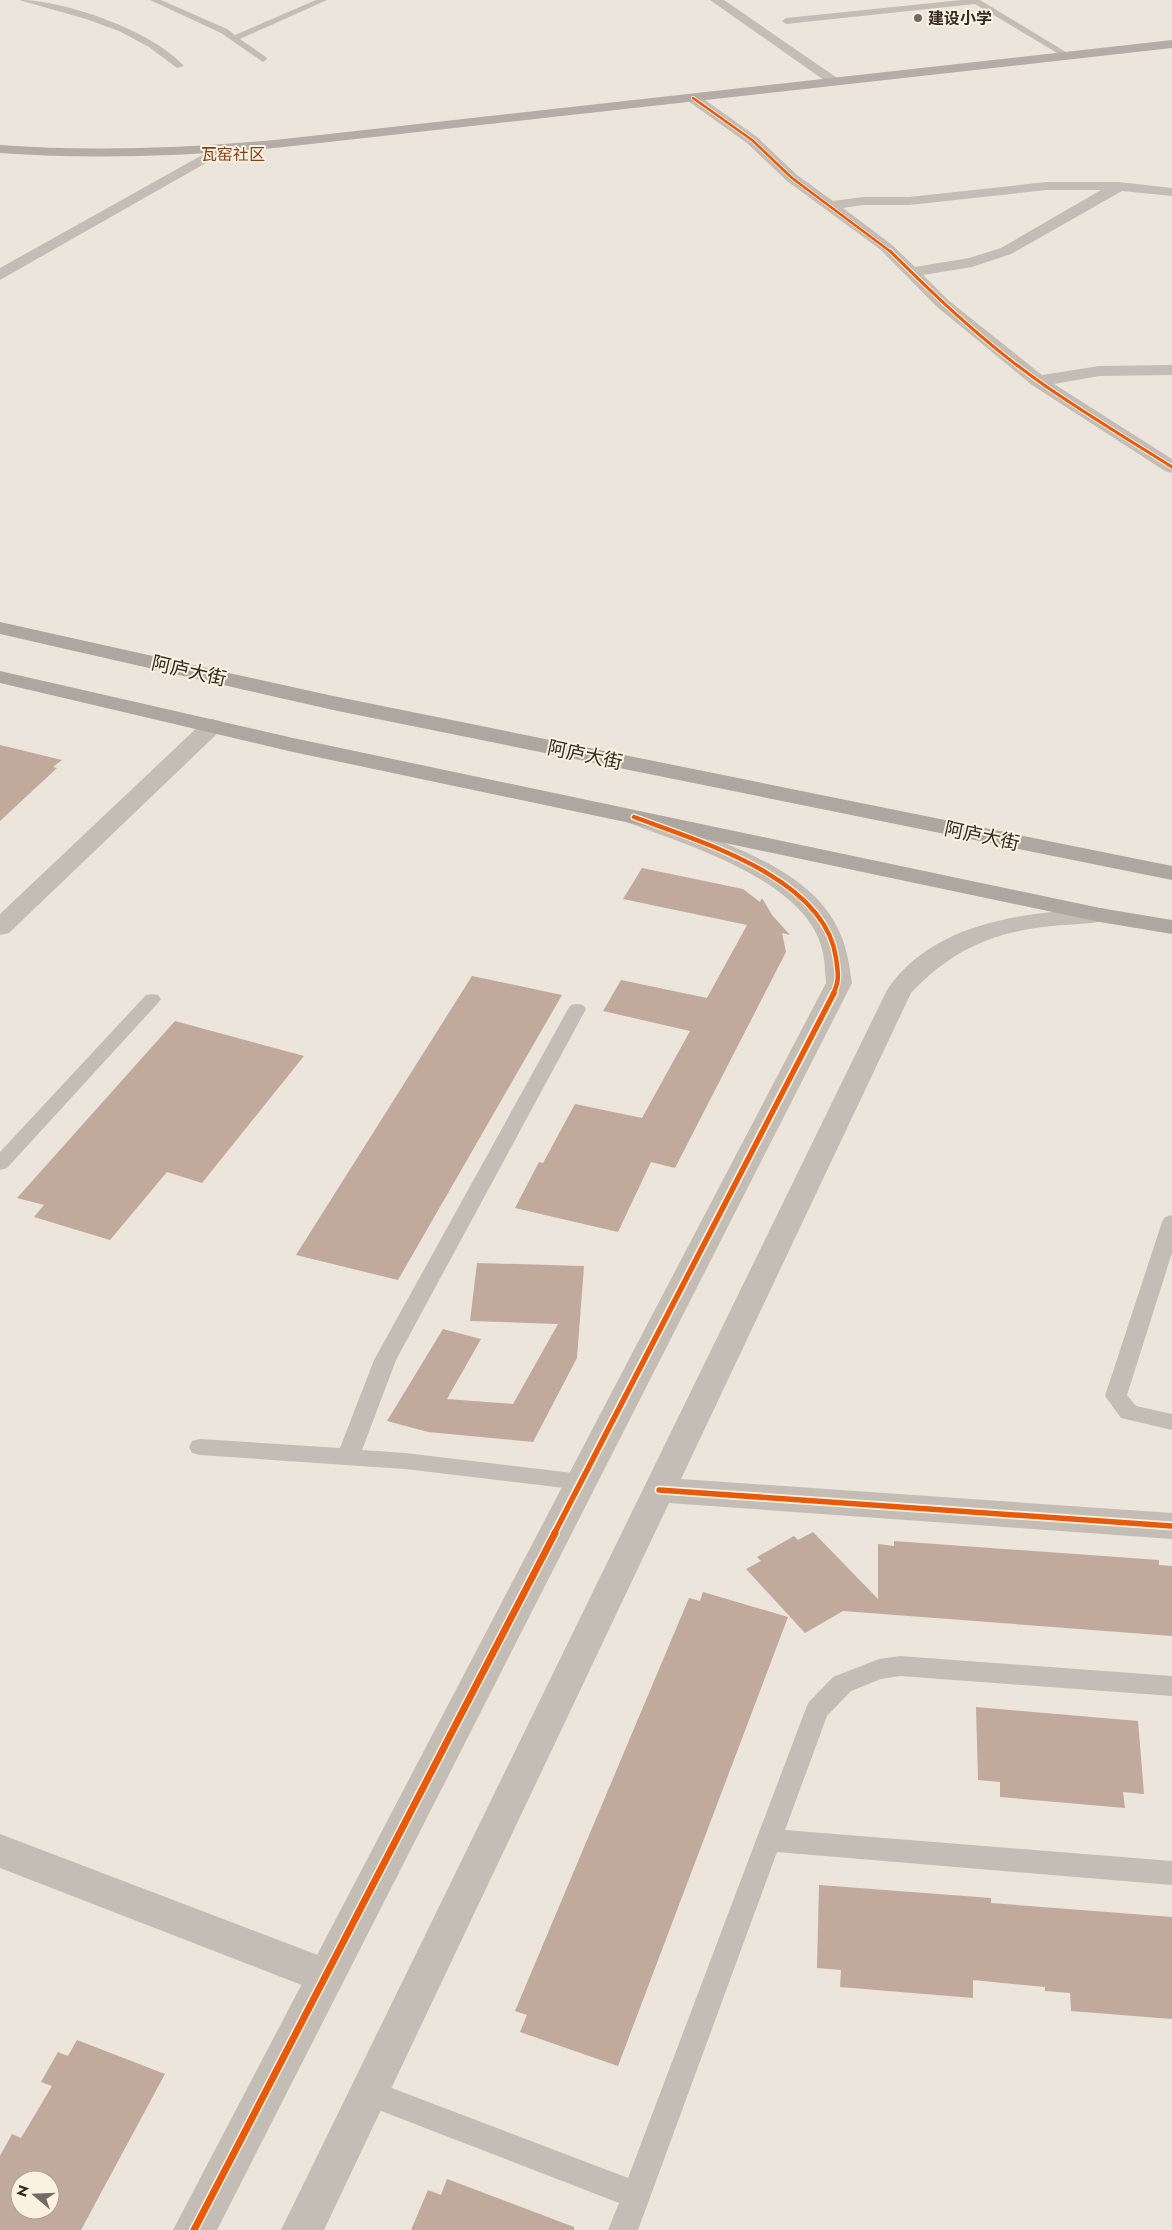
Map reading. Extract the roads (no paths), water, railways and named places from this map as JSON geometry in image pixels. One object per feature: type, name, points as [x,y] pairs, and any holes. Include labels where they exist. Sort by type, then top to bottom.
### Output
[{"type":"highway","name":"阿庐大街","points":[[0,628],[333,703],[1172,873]]},
{"type":"highway","points":[[0,677],[212,726],[634,817],[1100,915],[1172,927]]},
{"type":"main road","points":[[0,149],[46,153],[114,155],[222,148],[693,98],[1172,40]]},
{"type":"main road","points":[[0,144],[79,150],[166,149],[1172,44]]},
{"type":"street","points":[[716,0],[834,80]]},
{"type":"street","points":[[693,98],[752,140],[777,165],[886,247],[966,325],[1038,381],[1172,467]]},
{"type":"street","points":[[0,275],[222,148]]},
{"type":"street","points":[[830,206],[863,201],[909,201],[1047,186],[1119,186],[1172,192]]},
{"type":"street","points":[[912,272],[972,262],[1006,251],[1119,186]]},
{"type":"street","points":[[1038,381],[1099,370],[1172,370]]},
{"type":"street","points":[[0,928],[212,726]]},
{"type":"street","points":[[194,2230],[839,983],[837,950],[831,934],[822,920],[796,892],[756,867],[634,817]]},
{"type":"street","points":[[302,2230],[900,990],[927,962],[959,943],[988,930],[1040,918],[1100,915]]},
{"type":"street","points":[[659,1490],[1172,1526]]},
{"type":"street","points":[[0,1851],[325,1976]]},
{"type":"lane","points":[[23,0],[80,15],[130,34],[152,46],[180,66]]},
{"type":"lane","points":[[40,4],[54,0]]},
{"type":"lane","points":[[154,0],[206,22],[235,38],[263,59]]},
{"type":"lane","points":[[235,38],[324,0]]},
{"type":"lane","points":[[786,21],[976,1],[1062,52]]},
{"type":"lane","points":[[290,3],[304,9]]},
{"type":"lane","points":[[0,1164],[152,999]]},
{"type":"lane","points":[[348,1457],[385,1360],[577,1009]]},
{"type":"lane","points":[[1172,1222],[1116,1396],[1129,1412],[1172,1422]]},
{"type":"lane","points":[[200,1447],[405,1461],[581,1482]]},
{"type":"lane","points":[[623,2230],[817,1710],[842,1684],[879,1669],[900,1666],[1172,1686]]},
{"type":"lane","points":[[768,1840],[1172,1873]]},
{"type":"lane","points":[[368,2092],[636,2195]]},
{"type":"place","name":"建设小学","points":[[918,18]]},
{"type":"district","name":"瓦窑社区","points":[[233,154]]}]
